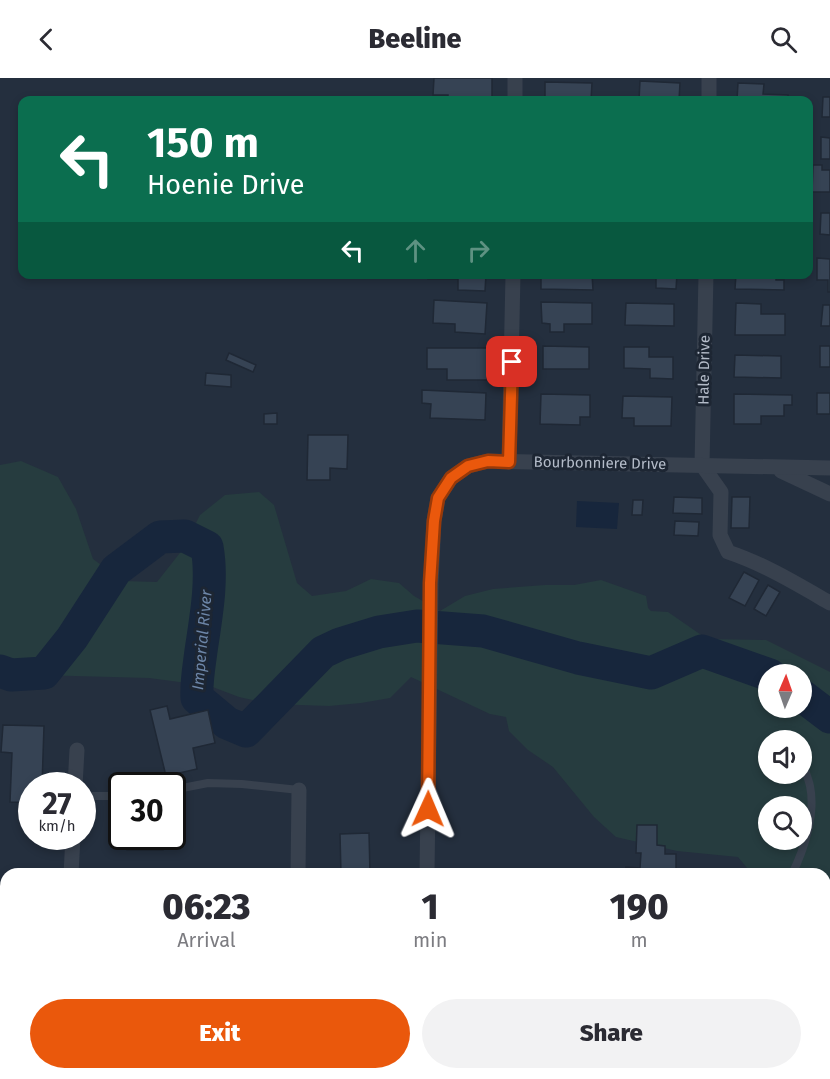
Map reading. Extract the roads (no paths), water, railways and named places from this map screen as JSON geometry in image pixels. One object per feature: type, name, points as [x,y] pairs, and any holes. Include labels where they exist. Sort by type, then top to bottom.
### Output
[{"type":"street","points":[[515,78],[515,96]]},
{"type":"street","points":[[709,78],[709,96]]},
{"type":"street","points":[[509,462],[513,279]]},
{"type":"street","name":"Hale Drive","points":[[702,465],[706,279]]},
{"type":"street","name":"Bourbonniere Drive","points":[[428,868],[430,583],[434,521],[438,498],[451,478],[468,466],[488,461],[830,468]]},
{"type":"street","points":[[702,465],[721,492],[720,535],[728,552],[759,564],[830,603]]},
{"type":"street","points":[[771,467],[800,478],[830,494]]},
{"type":"street","points":[[75,772],[76,750]]},
{"type":"street","points":[[298,868],[299,790]]},
{"type":"street","points":[[71,868],[73,850]]},
{"type":"lane","points":[[186,787],[208,783],[299,790]]},
{"type":"lane","points":[[794,868],[806,840],[810,817],[810,784]]},
{"type":"water","points":[[577,501],[619,503],[617,529],[576,527]]},
{"type":"waterway","name":"Imperial River","points":[[0,671],[11,675],[44,673],[72,638],[116,570],[160,537],[185,536],[207,547],[209,560],[208,599],[197,698],[227,723],[246,731],[323,652],[340,644],[379,632],[417,626],[483,631],[578,658],[651,673],[702,651],[758,671]]},
{"type":"waterway","name":"Imperial River","points":[[812,703],[830,717]]}]
